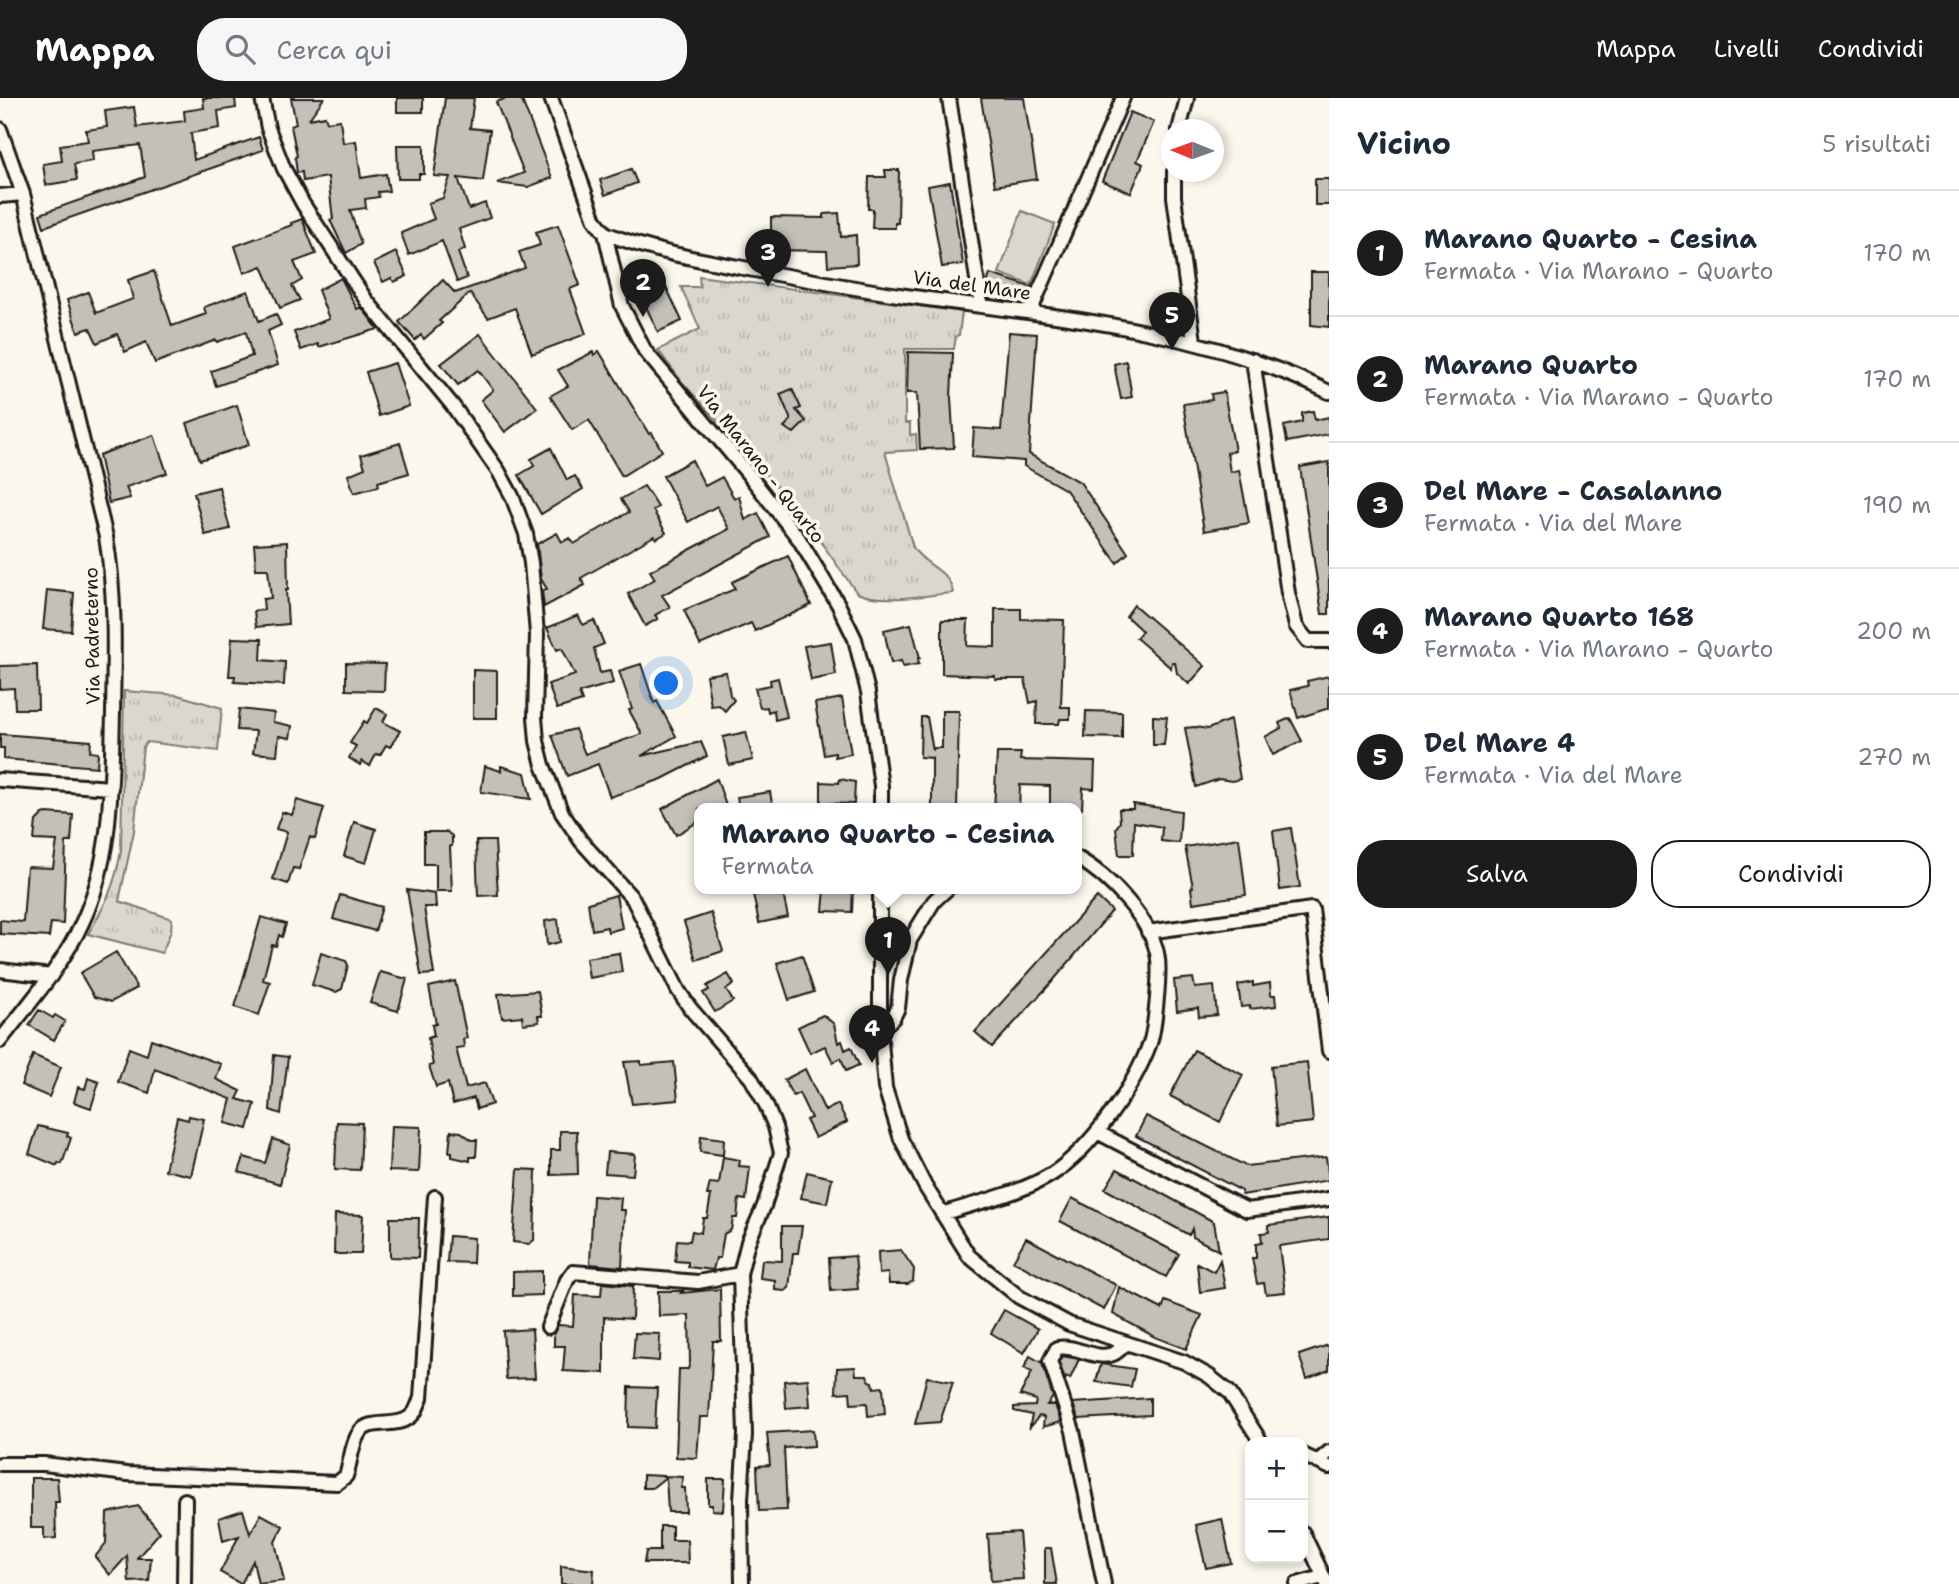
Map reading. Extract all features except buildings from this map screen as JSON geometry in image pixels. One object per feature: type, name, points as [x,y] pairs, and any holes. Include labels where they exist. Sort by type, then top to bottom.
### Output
[{"type":"street","points":[[262,98],[268,128],[284,169],[303,204],[366,300],[453,406],[499,472],[512,496],[526,534],[531,562],[537,634],[537,741],[543,765],[562,813],[581,841],[633,899],[684,999],[751,1078],[771,1116],[781,1153],[764,1206],[748,1242],[740,1274],[745,1434],[741,1500],[742,1584]]},
{"type":"street","name":"Via Marano - Quarto","points":[[551,98],[596,220],[605,233],[622,306],[645,351],[799,539],[850,627],[868,692],[881,803]]},
{"type":"street","points":[[949,98],[981,305]]},
{"type":"street","points":[[1030,312],[1124,98]]},
{"type":"street","points":[[1181,119],[1186,98]]},
{"type":"street","name":"Via Padreterno","points":[[0,129],[23,194],[110,558],[115,636],[111,788],[106,842],[97,887],[82,925],[51,976],[0,1041]]},
{"type":"street","points":[[1174,182],[1194,341]]},
{"type":"street","points":[[0,195],[23,194]]},
{"type":"street","name":"Via del Mare","points":[[605,233],[674,255],[905,296],[1030,312],[1194,341],[1295,375],[1329,392]]},
{"type":"street","points":[[1253,360],[1275,513],[1296,626],[1308,641],[1329,641]]},
{"type":"street","points":[[0,780],[111,788]]},
{"type":"street","points":[[942,1214],[1025,1187],[1052,1174],[1074,1156],[1097,1132],[1138,1070],[1151,1040],[1158,958],[1148,932],[1113,883],[1082,861]]},
{"type":"street","points":[[880,894],[880,1030],[885,1088],[901,1139],[942,1214],[969,1256],[1019,1297],[1069,1324],[1184,1362],[1209,1376],[1228,1392],[1259,1437]]},
{"type":"street","points":[[880,1030],[893,1018],[898,1008],[910,940],[934,901],[942,894]]},
{"type":"street","points":[[1148,932],[1312,909],[1329,1051]]},
{"type":"street","points":[[0,970],[51,976]]},
{"type":"street","points":[[1097,1132],[1247,1210],[1329,1199]]},
{"type":"street","points":[[0,1464],[44,1464],[127,1474],[337,1483],[346,1476],[360,1431],[371,1425],[402,1422],[414,1414],[421,1398],[435,1197]]},
{"type":"street","points":[[548,1327],[567,1280],[573,1272],[698,1282],[740,1274]]},
{"type":"street","points":[[1104,1584],[1073,1432],[1050,1361],[1057,1348],[1066,1346],[1096,1355],[1113,1354],[1127,1343]]},
{"type":"street","points":[[1323,1464],[1329,1452]]},
{"type":"street","points":[[184,1584],[185,1500]]},
{"type":"street","points":[[1297,1584],[1325,1580],[1308,1544]]},
{"type":"green space","points":[[1022,211],[1055,224],[1031,285],[999,273]]},
{"type":"green space","points":[[699,276],[962,312],[954,349],[905,349],[905,423],[910,423],[910,435],[916,434],[917,450],[885,452],[913,547],[923,559],[947,578],[953,593],[879,598],[857,593],[798,510],[683,383],[658,350],[700,329],[681,287],[700,287]]},
{"type":"green space","points":[[124,691],[178,695],[222,708],[218,751],[147,742],[143,747],[134,831],[119,901],[172,919],[171,931],[162,953],[88,934],[109,895],[121,851]]},
{"type":"place","name":"Del Mare - Casalanno","points":[[768,287]]},
{"type":"place","name":"Marano Quarto","points":[[643,317]]},
{"type":"place","name":"Del Mare 4","points":[[1172,350]]},
{"type":"place","name":"Marano Quarto - Cesina","points":[[888,975]]},
{"type":"place","name":"Marano Quarto 168","points":[[872,1063]]}]
